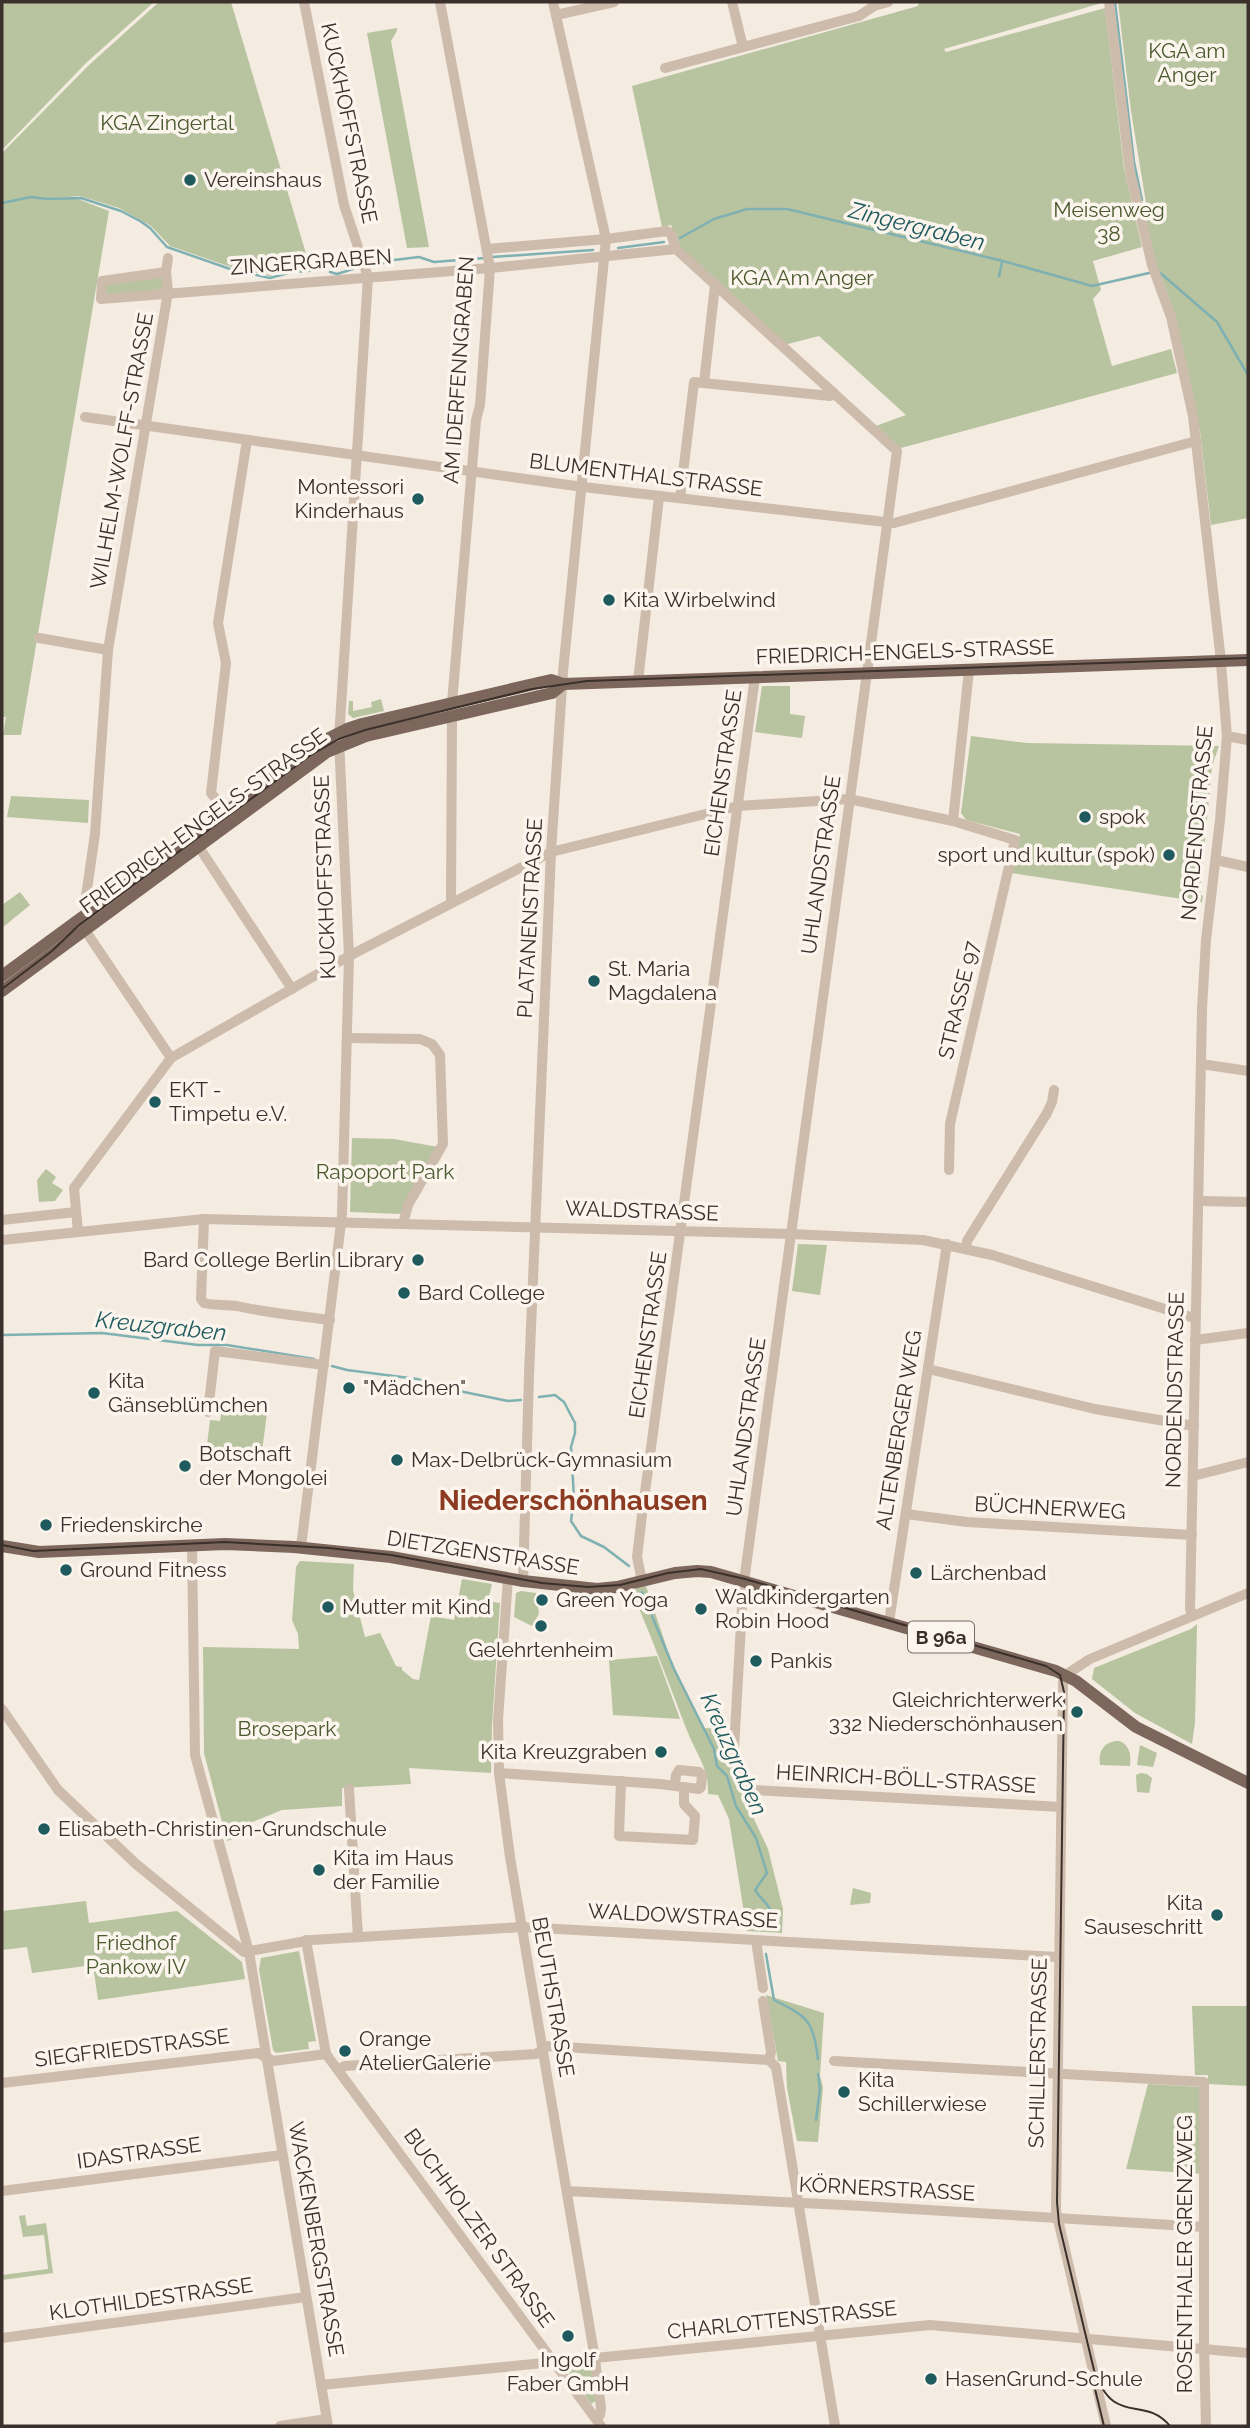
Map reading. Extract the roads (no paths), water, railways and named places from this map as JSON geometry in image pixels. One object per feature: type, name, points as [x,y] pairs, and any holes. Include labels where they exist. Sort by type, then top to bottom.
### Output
[{"type":"main road","name":"FRIEDRICH-ENGELS-STRASSE","points":[[2,991],[327,752],[366,736],[547,681],[555,680],[563,684],[1248,660]]},
{"type":"main road","name":"FRIEDRICH-ENGELS-STRASSE","points":[[2,976],[323,741],[362,724],[452,709]]},
{"type":"main road","name":"DIETZGENSTRASSE","points":[[2,1550],[39,1552],[257,1545],[391,1557],[523,1581],[597,1589],[697,1571],[744,1581],[1066,1675],[1136,1727],[1248,1783]]},
{"type":"street","name":"KUCKHOFFSTRASSE","points":[[301,1548],[341,1223],[349,956],[339,732],[368,277],[344,205],[304,2]]},
{"type":"street","name":"AM IDERFENNGRABEN","points":[[440,2],[488,258],[480,405],[475,420],[452,709],[451,903]]},
{"type":"street","points":[[554,2],[606,239],[605,258]]},
{"type":"street","points":[[556,15],[614,2]]},
{"type":"street","points":[[732,2],[743,47]]},
{"type":"street","points":[[665,68],[859,16],[874,6],[888,2]]},
{"type":"street","name":"NORDENDSTRASSE","points":[[1109,2],[1130,172],[1152,265],[1171,317],[1193,416],[1227,736],[1206,940],[1201,1065],[1190,1609],[1193,1616]]},
{"type":"street","name":"ZINGERGRABEN","points":[[166,272],[102,281],[102,299],[368,277],[606,239],[667,231],[671,234],[675,248],[605,258],[488,258]]},
{"type":"street","name":"UHLANDSTRASSE","points":[[675,248],[897,451],[744,1581]]},
{"type":"street","name":"WILHELM-WOLFF-STRASSE","points":[[85,930],[90,910],[85,903],[95,834],[108,650],[168,292],[168,258]]},
{"type":"street","name":"PLATANENSTRASSE","points":[[523,1581],[551,852],[563,684],[605,258]]},
{"type":"street","points":[[704,383],[715,285]]},
{"type":"street","points":[[680,498],[694,382],[830,396],[833,392]]},
{"type":"street","name":"BLUMENTHALSTRASSE","points":[[85,416],[583,487],[894,523],[1196,441]]},
{"type":"street","points":[[226,811],[211,793],[226,663],[218,624],[247,440]]},
{"type":"street","points":[[638,681],[659,497]]},
{"type":"street","points":[[39,638],[108,650]]},
{"type":"street","points":[[78,1232],[74,1188],[171,1058],[349,956],[551,852],[738,806],[849,799],[953,821],[969,670]]},
{"type":"street","name":"EICHENSTRASSE","points":[[642,1581],[637,1557],[755,677]]},
{"type":"street","points":[[1227,736],[1248,740]]},
{"type":"street","name":"STRASSE 97","points":[[948,1170],[950,1124],[1015,840],[953,821]]},
{"type":"street","points":[[199,847],[292,989]]},
{"type":"street","points":[[1216,860],[1248,867]]},
{"type":"street","points":[[85,930],[171,1058]]},
{"type":"street","points":[[347,1038],[424,1040],[432,1044],[440,1055],[443,1144],[408,1205],[402,1224]]},
{"type":"street","points":[[1201,1065],[1248,1071]]},
{"type":"street","points":[[966,1248],[967,1241],[1052,1102],[1054,1090]]},
{"type":"street","points":[[1199,1201],[1248,1202]]},
{"type":"street","points":[[2,1220],[75,1212]]},
{"type":"street","points":[[204,1219],[201,1299],[204,1303],[235,1305],[256,1312],[283,1312],[330,1320]]},
{"type":"street","name":"WALDSTRASSE","points":[[2,1240],[204,1219],[792,1234],[923,1240],[966,1248],[1195,1318]]},
{"type":"street","name":"ALTENBERGER WEG","points":[[889,1622],[947,1244]]},
{"type":"street","points":[[1195,1340],[1248,1334]]},
{"type":"street","points":[[208,1412],[215,1351],[324,1365]]},
{"type":"street","points":[[928,1369],[1095,1409],[1194,1426]]},
{"type":"street","points":[[1193,1476],[1248,1462]]},
{"type":"street","name":"BÜCHNERWEG","points":[[906,1514],[967,1522],[1192,1535]]},
{"type":"street","points":[[2,1709],[58,1790],[136,1864],[227,1939],[244,1952],[249,1952],[195,1755],[192,1545]]},
{"type":"street","name":"BEUTHSTRASSE","points":[[508,1578],[498,1720],[499,1773],[510,1857],[595,2360],[601,2408],[599,2422]]},
{"type":"street","name":"HEINRICH-BÖLL-STRASSE","points":[[744,1581],[734,1749],[752,1788],[1061,1807]]},
{"type":"street","points":[[1066,1675],[1090,1659],[1248,1593]]},
{"type":"street","name":"SCHILLERSTRASSE","points":[[1066,1675],[1063,1682],[1056,2219],[1106,2426]]},
{"type":"street","points":[[499,1773],[621,1781],[680,1787],[684,1804],[695,1816],[693,1840],[619,1836],[621,1781]]},
{"type":"street","points":[[349,1790],[358,1937]]},
{"type":"street","name":"WALDOWSTRASSE","points":[[249,1952],[306,1940],[522,1927],[1058,1957]]},
{"type":"street","points":[[306,1940],[326,2054]]},
{"type":"street","points":[[755,1940],[763,1988]]},
{"type":"street","name":"WACKENBERGSTRASSE","points":[[249,1952],[327,2423]]},
{"type":"street","points":[[763,2001],[771,2052],[769,2060]]},
{"type":"street","points":[[339,2069],[345,2066],[536,2054],[548,2046],[769,2060],[776,2067],[835,2426]]},
{"type":"street","name":"SIEGFRIEDSTRASSE","points":[[2,2083],[258,2053],[273,2061],[326,2054]]},
{"type":"street","name":"BUCHHOLZER STRASSE","points":[[326,2054],[599,2422]]},
{"type":"street","points":[[834,2061],[1057,2072]]},
{"type":"street","name":"ROSENTHALER GRENZWEG","points":[[1057,2072],[1204,2082],[1206,2426]]},
{"type":"street","name":"IDASTRASSE","points":[[2,2191],[282,2155]]},
{"type":"street","name":"KÖRNERSTRASSE","points":[[567,2191],[1205,2227]]},
{"type":"street","name":"KLOTHILDESTRASSE","points":[[2,2338],[306,2297]]},
{"type":"street","name":"CHARLOTTENSTRASSE","points":[[321,2385],[930,2325],[1204,2347],[1248,2353]]},
{"type":"street","points":[[280,2426],[327,2423]]},
{"type":"waterway","points":[[1115,2],[1134,162],[1142,200]]},
{"type":"waterway","name":"Zingergraben","points":[[2,203],[31,197],[81,198],[121,211],[140,221],[167,247],[233,270],[270,278],[292,272],[322,270]]},
{"type":"waterway","name":"Zingergraben","points":[[680,238],[714,219],[747,209],[787,209],[1003,261],[1092,286],[1149,273]]},
{"type":"waterway","name":"Zingergraben","points":[[618,248],[664,242]]},
{"type":"waterway","name":"Zingergraben","points":[[492,257],[593,250]]},
{"type":"waterway","name":"Zingergraben","points":[[376,265],[419,257],[434,262],[485,258]]},
{"type":"waterway","points":[[999,276],[1002,262]]},
{"type":"waterway","name":"Zingergraben","points":[[330,272],[337,274],[353,269]]},
{"type":"waterway","name":"Zingergraben","points":[[1158,271],[1217,322],[1248,375]]},
{"type":"waterway","name":"Kreuzgraben","points":[[2,1335],[102,1333],[198,1345],[227,1345],[314,1359]]},
{"type":"waterway","name":"Kreuzgraben","points":[[332,1366],[417,1379],[508,1401],[521,1400]]},
{"type":"waterway","name":"Kreuzgraben","points":[[539,1397],[555,1395],[564,1402],[575,1423],[571,1447],[574,1498],[571,1521],[581,1536],[604,1547],[629,1566]]},
{"type":"waterway","name":"Kreuzgraben","points":[[642,1592],[674,1669],[714,1749],[717,1766],[727,1776],[736,1806],[756,1838],[767,1873],[755,1890],[770,1910],[770,1927]]},
{"type":"waterway","name":"Kreuzgraben","points":[[766,1954],[774,2000],[807,2021],[814,2036],[818,2059]]},
{"type":"waterway","name":"Kreuzgraben","points":[[816,2120],[820,2089],[818,2074]]},
{"type":"tram line","points":[[2,989],[52,951],[78,926],[311,755],[339,739],[365,730],[532,689],[587,681],[1248,658]]},
{"type":"tram line","points":[[2,1545],[33,1551],[225,1542],[329,1548],[391,1555],[542,1583],[588,1587],[620,1585],[668,1573],[701,1569],[745,1579],[1046,1666],[1060,1675],[1064,1692],[1057,2202],[1059,2224],[1094,2370],[1102,2388],[1120,2405],[1150,2412],[1170,2426]]},
{"type":"tram line","points":[[1095,2389],[1104,2426]]},
{"type":"place","name":"Vereinshaus","points":[[190,180]]},
{"type":"place","name":"Montessori Kinderhaus","points":[[418,499]]},
{"type":"place","name":"Kita Wirbelwind","points":[[609,600]]},
{"type":"place","name":"spok","points":[[1085,817]]},
{"type":"place","name":"sport und kultur (spok)","points":[[1169,855]]},
{"type":"place","name":"St. Maria Magdalena","points":[[594,981]]},
{"type":"place","name":"EKT - Timpetu e.V.","points":[[155,1102]]},
{"type":"place","name":"Bard College Berlin Library","points":[[418,1260]]},
{"type":"place","name":"Bard College","points":[[404,1293]]},
{"type":"place","name":"\"Mädchen\"","points":[[349,1388]]},
{"type":"place","name":"Kita Gänseblümchen","points":[[94,1393]]},
{"type":"place","name":"Max-Delbrück-Gymnasium","points":[[397,1460]]},
{"type":"place","name":"Botschaft der Mongolei","points":[[185,1466]]},
{"type":"place","name":"Friedenskirche","points":[[46,1525]]},
{"type":"place","name":"Ground Fitness","points":[[66,1570]]},
{"type":"place","name":"Lärchenbad","points":[[916,1573]]},
{"type":"place","name":"Green Yoga","points":[[542,1600]]},
{"type":"place","name":"Mutter mit Kind","points":[[328,1607]]},
{"type":"place","name":"Waldkindergarten Robin Hood","points":[[701,1609]]},
{"type":"place","name":"Gelehrtenheim","points":[[541,1626]]},
{"type":"place","name":"Pankis","points":[[756,1661]]},
{"type":"place","name":"Gleichrichterwerk 332 Niederschönhausen","points":[[1077,1712]]},
{"type":"place","name":"Kita Kreuzgraben","points":[[661,1752]]},
{"type":"place","name":"Elisabeth-Christinen-Grundschule","points":[[44,1829]]},
{"type":"place","name":"Kita im Haus der Familie","points":[[319,1870]]},
{"type":"place","name":"Kita Sauseschritt","points":[[1217,1915]]},
{"type":"place","name":"Orange AtelierGalerie","points":[[345,2051]]},
{"type":"place","name":"Kita Schillerwiese","points":[[844,2092]]},
{"type":"place","name":"Ingolf Faber GmbH","points":[[568,2336]]},
{"type":"place","name":"HasenGrund-Schule","points":[[931,2379]]},
{"type":"district","name":"Niederschönhausen","points":[[573,1500]]},
{"type":"park label","name":"KGA am Anger","points":[[1187,63]]},
{"type":"park label","name":"KGA Zingertal","points":[[167,123]]},
{"type":"park label","name":"Meisenweg 38","points":[[1109,222]]},
{"type":"park label","name":"KGA Am Anger","points":[[802,278]]},
{"type":"park label","name":"Rapoport Park","points":[[385,1172]]},
{"type":"park label","name":"Brosepark","points":[[287,1729]]},
{"type":"park label","name":"Friedhof Pankow IV","points":[[136,1955]]}]
